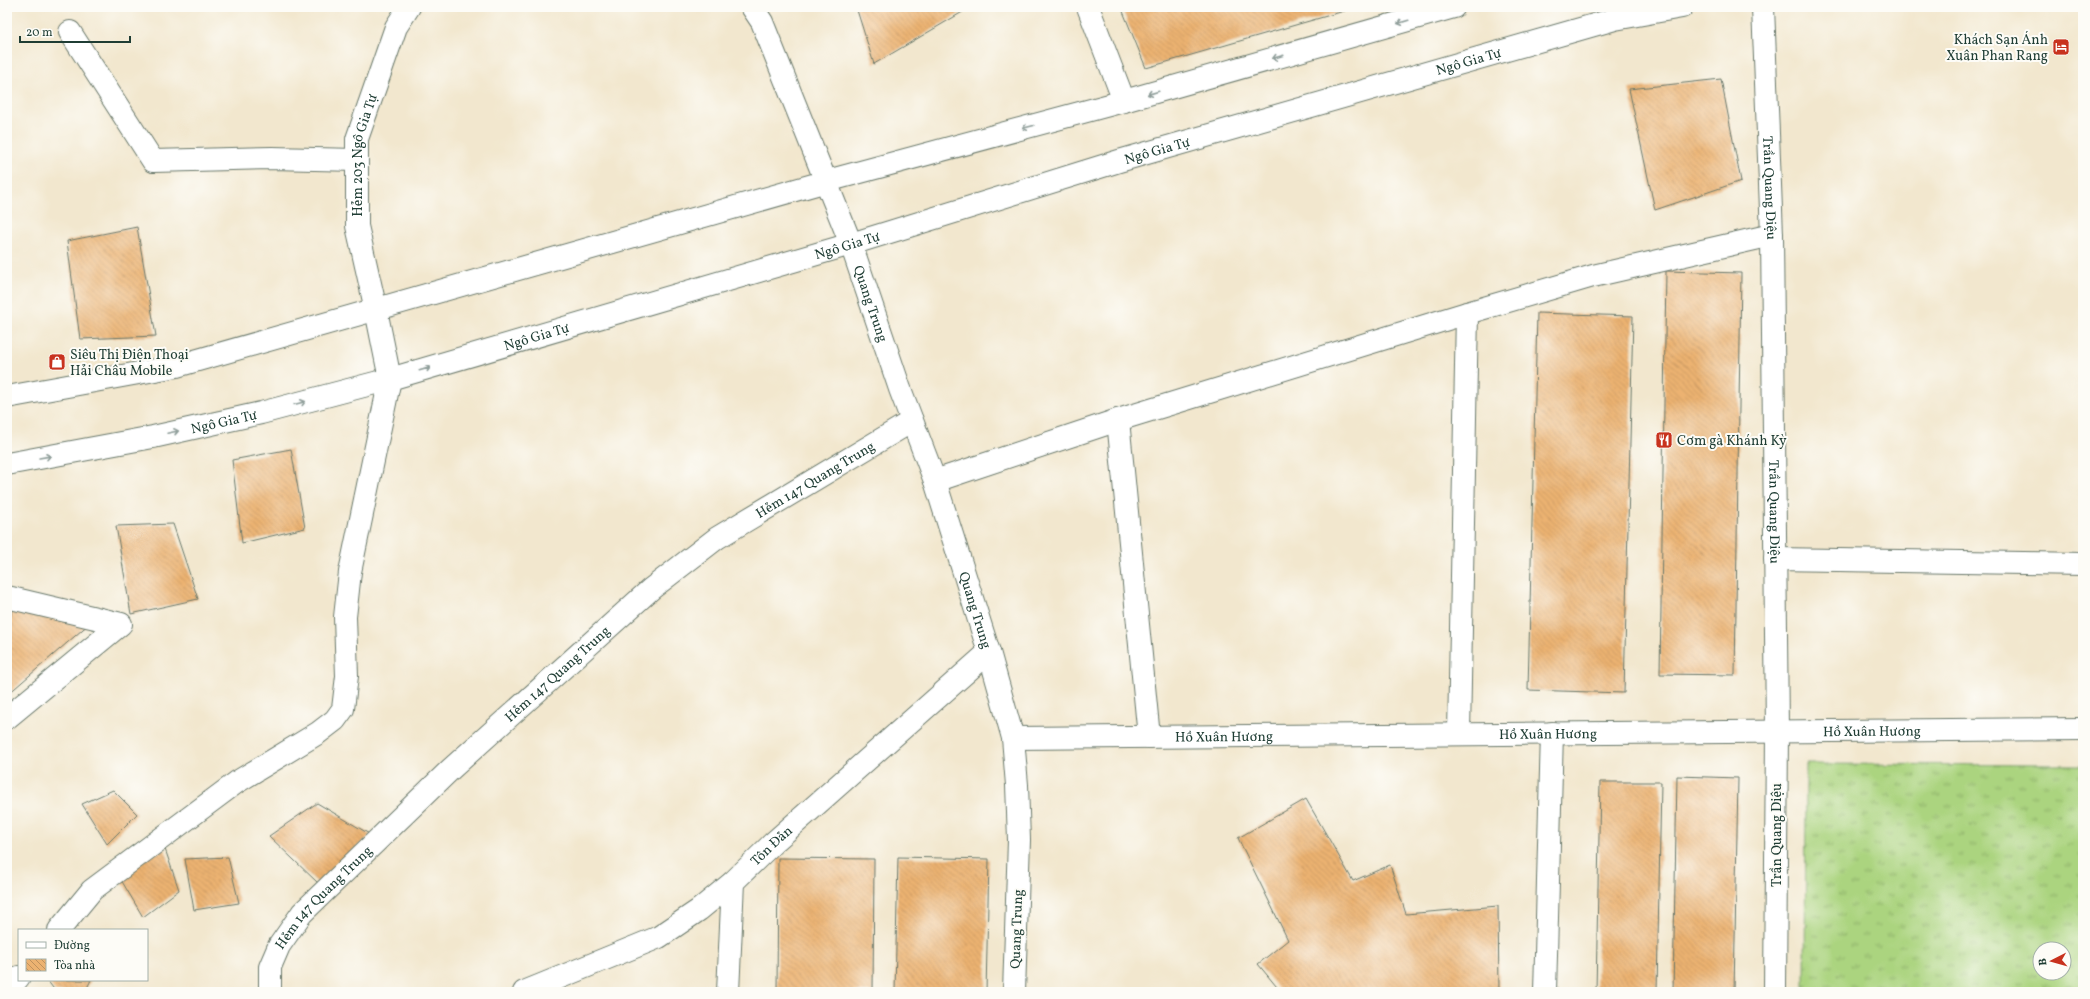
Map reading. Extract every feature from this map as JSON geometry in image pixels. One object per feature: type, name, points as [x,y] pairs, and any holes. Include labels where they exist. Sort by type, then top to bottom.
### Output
[{"type":"street","name":"Hẻm 203 Ngô Gia Tự","points":[[390,379],[357,226],[357,139],[396,27],[409,7]]},
{"type":"street","name":"Quang Trung","points":[[752,7],[762,22],[851,244],[912,421],[935,481],[989,652],[1013,738],[1017,785],[1019,840],[1014,992]]},
{"type":"street","points":[[1088,7],[1124,101]]},
{"type":"street","points":[[7,397],[177,366],[827,181],[1124,101],[1454,7]]},
{"type":"street","name":"Ngô Gia Tự","points":[[7,464],[153,436],[261,413],[390,379],[851,244],[1119,161],[1615,19],[1682,7]]},
{"type":"street","name":"Trần Quang Diệu","points":[[1763,7],[1772,235],[1777,732],[1775,992]]},
{"type":"street","points":[[70,32],[152,161],[272,158],[357,160]]},
{"type":"street","points":[[935,481],[1118,420],[1467,313],[1593,276],[1772,235]]},
{"type":"street","points":[[1459,734],[1467,313]]},
{"type":"street","points":[[60,929],[92,890],[237,782],[318,733],[335,720],[343,709],[347,676],[345,617],[350,572],[390,379]]},
{"type":"street","points":[[1118,420],[1149,737]]},
{"type":"street","name":"Hẻm 147 Quang Trung","points":[[270,992],[270,967],[279,946],[302,913],[451,769],[651,589],[717,538],[912,421]]},
{"type":"street","points":[[1775,559],[2083,564]]},
{"type":"street","points":[[7,596],[121,624],[7,718]]},
{"type":"street","name":"Tôn Đản","points":[[524,992],[659,937],[699,910],[733,882],[773,842],[989,652]]},
{"type":"street","name":"Hồ Xuân Hương","points":[[1013,738],[2083,729]]},
{"type":"street","points":[[1545,992],[1552,733]]},
{"type":"street","points":[[728,992],[733,882]]},
{"type":"street","points":[[7,991],[18,978]]},
{"type":"green space","points":[[1806,764],[2083,765],[2083,992],[1805,992]]},
{"type":"building","points":[[856,7],[971,7],[874,64]]},
{"type":"building","points":[[1126,7],[1358,7],[1146,68],[1122,9]]},
{"type":"building","points":[[1721,79],[1741,181],[1655,210],[1629,89]]},
{"type":"building","points":[[137,227],[156,336],[80,339],[67,241]]},
{"type":"building","points":[[1666,271],[1741,273],[1735,675],[1660,674]]},
{"type":"building","points":[[1537,313],[1633,316],[1624,693],[1528,690]]},
{"type":"building","points":[[291,449],[305,528],[242,543],[232,460]]},
{"type":"building","points":[[173,524],[198,599],[131,614],[116,526]]},
{"type":"building","points":[[13,605],[90,623],[7,695],[7,633]]},
{"type":"building","points":[[1677,776],[1738,778],[1734,992],[1673,992]]},
{"type":"building","points":[[1600,782],[1661,782],[1657,992],[1596,992]]},
{"type":"building","points":[[113,790],[137,814],[107,844],[82,804]]},
{"type":"building","points":[[1306,799],[1353,881],[1390,865],[1406,914],[1498,906],[1499,992],[1281,992],[1258,964],[1288,940],[1238,838]]},
{"type":"building","points":[[317,803],[371,835],[318,883],[269,836]]},
{"type":"building","points":[[165,849],[179,890],[143,917],[117,873]]},
{"type":"building","points":[[228,857],[239,903],[194,910],[185,859]]},
{"type":"building","points":[[898,857],[989,859],[986,992],[895,992]]},
{"type":"building","points":[[778,858],[874,859],[873,992],[777,992]]},
{"type":"building","points":[[48,981],[90,981],[85,992],[56,992]]},
{"type":"place","name":"Khách Sạn Ánh Xuân Phan Rang","points":[[2061,47]]},
{"type":"place","name":"Siêu Thị Điện Thoại Hải Châu Mobile","points":[[57,362]]},
{"type":"place","name":"Cơm gà Khánh Kỳ","points":[[1664,440]]}]
